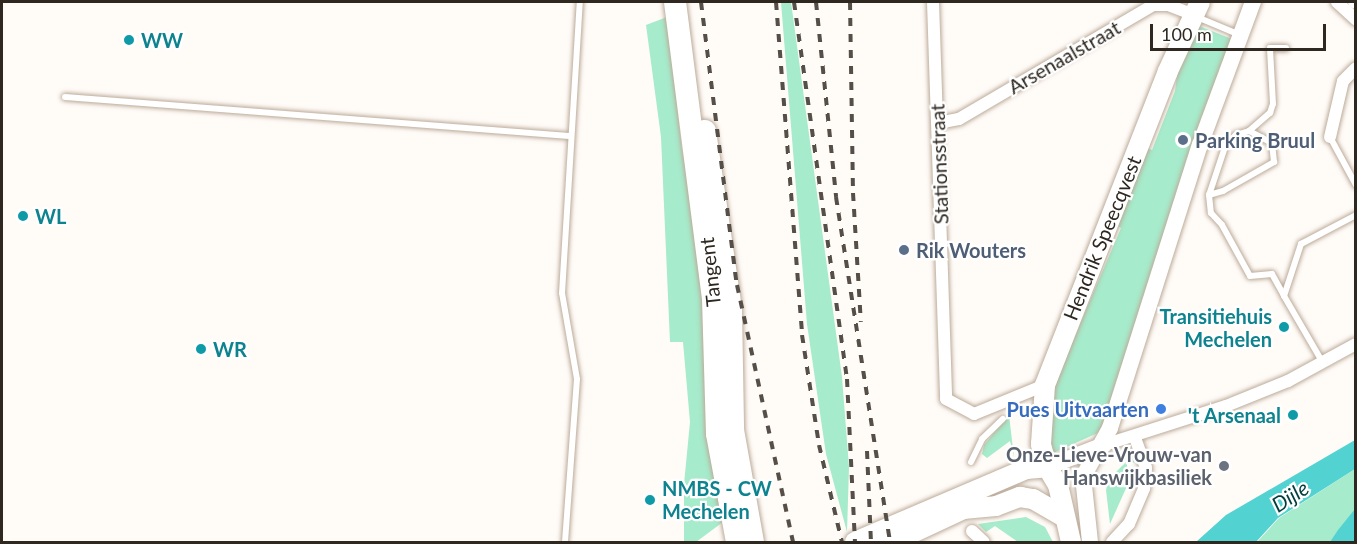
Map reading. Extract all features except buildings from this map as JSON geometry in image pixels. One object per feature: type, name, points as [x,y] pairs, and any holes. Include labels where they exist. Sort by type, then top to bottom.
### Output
[{"type":"highway","name":"Tangent","points":[[691,2],[700,97],[731,310],[733,430],[753,543]]},
{"type":"highway","name":"Tangent","points":[[674,8],[713,299],[717,434],[737,543]]},
{"type":"main road","name":"Hendrik Speecqvest","points":[[1071,543],[1058,485],[1047,467],[1040,418],[1045,385],[1195,8]]},
{"type":"main road","points":[[893,543],[963,509],[1033,479],[1047,467]]},
{"type":"main road","points":[[855,543],[1026,469],[1047,467]]},
{"type":"main road","points":[[963,509],[996,506],[1020,497],[1033,499],[1064,517]]},
{"type":"street","name":"Stationsstraat","points":[[933,2],[946,399],[974,414]]},
{"type":"street","points":[[1337,2],[1356,20]]},
{"type":"street","name":"Arsenaalstraat","points":[[938,123],[959,118],[1153,5],[1195,8]]},
{"type":"street","points":[[1090,543],[1083,477],[1109,445],[1240,36],[1254,5]]},
{"type":"street","points":[[1330,138],[1343,81],[1356,68]]},
{"type":"street","points":[[1047,467],[1226,406],[1323,363],[1356,344]]},
{"type":"street","points":[[973,399],[974,414],[1045,385]]},
{"type":"street","points":[[1112,543],[1130,524],[1144,488],[1146,468],[1135,437]]},
{"type":"street","points":[[972,531],[984,543]]},
{"type":"lane","points":[[565,543],[577,379],[562,293],[569,136],[580,2]]},
{"type":"lane","points":[[1195,8],[1240,36]]},
{"type":"lane","points":[[1286,48],[1270,48],[1273,104],[1270,113],[1249,130],[1226,144],[1209,195],[1211,213],[1222,225],[1250,276],[1272,274],[1323,363]]},
{"type":"lane","points":[[65,97],[569,136]]},
{"type":"lane","points":[[1209,195],[1223,191],[1274,162],[1272,143],[1249,130]]},
{"type":"lane","points":[[1330,138],[1356,185]]},
{"type":"lane","points":[[1284,296],[1301,244],[1356,215]]},
{"type":"lane","points":[[971,462],[982,439],[1003,418]]},
{"type":"green space","points":[[781,2],[791,2],[842,377],[849,467],[847,532],[826,454],[807,324]]},
{"type":"green space","points":[[667,17],[682,149],[698,233],[723,522],[696,542],[684,542],[684,484],[690,422],[683,342],[670,342],[661,137],[646,25]]},
{"type":"green space","points":[[1194,24],[1232,39],[1100,432],[1053,453],[1048,450],[1053,387],[1121,228],[1115,225],[1145,147],[1152,150],[1175,91],[1179,61]]},
{"type":"green space","points":[[1009,415],[1014,457],[1010,441],[987,458],[982,454],[984,445]]},
{"type":"green space","points":[[1137,451],[1139,462],[1127,463],[1127,486],[1110,524],[1106,490],[1109,479]]},
{"type":"green space","points":[[1355,469],[1355,542],[1257,542],[1279,518]]},
{"type":"green space","points":[[1026,517],[1045,527],[1053,542],[1018,542],[995,526],[986,532],[978,524]]},
{"type":"water","name":"Dijle","points":[[1355,440],[1355,469],[1278,518],[1256,542],[1196,542],[1226,515]]},
{"type":"water","points":[[1355,509],[1355,542],[1330,542],[1338,530]]},
{"type":"railway","points":[[701,2],[737,285],[793,542]]},
{"type":"railway","points":[[776,2],[802,335],[819,445],[842,542]]},
{"type":"railway","points":[[794,2],[847,379],[855,542]]},
{"type":"railway","points":[[816,2],[836,197],[890,542]]},
{"type":"railway","points":[[850,2],[853,193],[861,322]]},
{"type":"railway","points":[[867,451],[871,542]]},
{"type":"place","name":"WW","points":[[129,40]]},
{"type":"place","name":"Parking Bruul","points":[[1183,140]]},
{"type":"place","name":"WL","points":[[23,216]]},
{"type":"place","name":"Rik Wouters","points":[[904,250]]},
{"type":"place","name":"Transitiehuis Mechelen","points":[[1284,327]]},
{"type":"place","name":"WR","points":[[201,349]]},
{"type":"place","name":"Pues Uitvaarten","points":[[1161,409]]},
{"type":"place","name":"'t Arsenaal","points":[[1293,415]]},
{"type":"place","name":"Onze-Lieve-Vrouw-van Hanswijkbasiliek","points":[[1224,466]]},
{"type":"place","name":"NMBS - CW Mechelen","points":[[650,500]]}]
